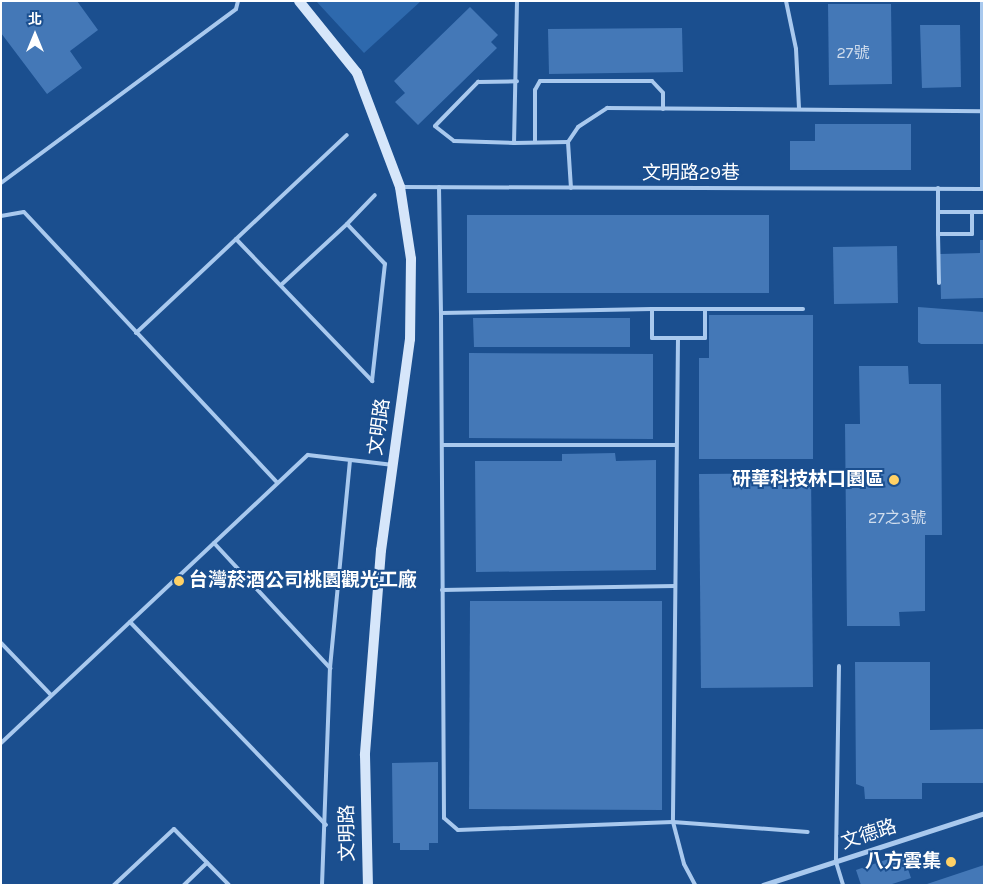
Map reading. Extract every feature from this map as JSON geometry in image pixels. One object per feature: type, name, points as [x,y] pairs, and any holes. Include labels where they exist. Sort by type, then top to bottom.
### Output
[{"type":"street","name":"文明路","points":[[299,1],[357,74],[400,187],[411,260],[410,338],[381,550],[364,755],[368,885]]},
{"type":"street","name":"文德路","points":[[763,885],[984,813]]},
{"type":"lane","points":[[1,182],[236,9],[238,1]]},
{"type":"lane","points":[[514,143],[517,81],[517,1]]},
{"type":"lane","points":[[786,1],[796,49],[799,110]]},
{"type":"lane","points":[[570,188],[568,142],[578,127],[607,108],[982,111],[982,1]]},
{"type":"lane","points":[[517,81],[478,82],[435,126],[454,141],[568,142]]},
{"type":"lane","points":[[535,142],[535,90],[540,81],[652,81],[663,93],[663,109]]},
{"type":"lane","name":"文明路29巷","points":[[400,187],[982,188],[982,111]]},
{"type":"lane","points":[[136,333],[347,135]]},
{"type":"lane","points":[[439,188],[443,446],[444,818],[458,830],[673,822],[808,832]]},
{"type":"lane","points":[[938,188],[938,283]]},
{"type":"lane","points":[[282,284],[347,224],[375,195]]},
{"type":"lane","points":[[1,216],[24,212],[278,483]]},
{"type":"lane","points":[[938,212],[984,212]]},
{"type":"lane","points":[[938,234],[972,234],[972,212]]},
{"type":"lane","points":[[236,239],[282,284],[372,381],[385,264],[347,224]]},
{"type":"lane","points":[[652,310],[652,338],[705,338],[705,309]]},
{"type":"lane","points":[[441,313],[803,309]]},
{"type":"lane","points":[[678,338],[673,822],[684,864],[696,885]]},
{"type":"lane","points":[[443,446],[676,445]]},
{"type":"lane","points":[[1,744],[308,455],[392,465]]},
{"type":"lane","points":[[322,885],[326,825],[330,668],[350,460]]},
{"type":"lane","points":[[214,543],[330,668]]},
{"type":"lane","points":[[442,590],[675,586]]},
{"type":"lane","points":[[130,622],[326,825]]},
{"type":"lane","points":[[1,643],[51,696]]},
{"type":"lane","points":[[839,666],[836,862],[843,885]]},
{"type":"lane","points":[[114,885],[174,829],[229,885]]},
{"type":"lane","points":[[184,885],[206,863]]},
{"type":"shaded area","points":[[316,1],[421,1],[364,53]]},
{"type":"building","points":[[1,1],[77,1],[98,30],[70,51],[82,68],[47,94],[1,33]]},
{"type":"building","points":[[828,4],[891,4],[892,84],[829,85]]},
{"type":"building","points":[[470,7],[498,35],[491,42],[497,48],[418,125],[395,102],[405,93],[394,81]]},
{"type":"building","points":[[920,25],[960,25],[961,87],[922,88]]},
{"type":"building","points":[[682,28],[683,72],[549,74],[548,29]]},
{"type":"building","points":[[815,124],[911,124],[911,170],[790,170],[790,141],[815,141]]},
{"type":"building","points":[[467,215],[769,215],[769,293],[467,293]]},
{"type":"building","points":[[980,240],[984,240],[984,298],[941,299],[940,254],[980,253]]},
{"type":"building","points":[[897,246],[898,303],[834,304],[833,247]]},
{"type":"building","points":[[918,307],[984,312],[984,344],[921,344],[918,342]]},
{"type":"building","points":[[709,315],[813,315],[813,459],[699,459],[699,358],[709,358]]},
{"type":"building","points":[[473,318],[630,318],[630,347],[474,347]]},
{"type":"building","points":[[469,353],[653,354],[653,439],[469,438]]},
{"type":"building","name":"研華科技林口園區","points":[[859,366],[908,366],[909,384],[941,384],[942,535],[925,535],[925,611],[899,612],[900,626],[847,626],[845,424],[860,424]]},
{"type":"building","points":[[615,453],[616,461],[656,460],[656,570],[476,572],[475,461],[562,461],[562,454]]},
{"type":"building","points":[[811,473],[813,687],[701,688],[699,474]]},
{"type":"building","points":[[470,601],[662,601],[662,810],[469,809]]},
{"type":"building","points":[[855,662],[930,662],[930,730],[984,729],[984,783],[922,783],[922,799],[865,799],[864,787],[856,784]]},
{"type":"building","points":[[438,762],[438,843],[429,843],[429,850],[400,850],[400,843],[393,843],[392,763]]},
{"type":"building","points":[[903,854],[911,878],[889,885],[861,885],[856,870]]},
{"type":"building","points":[[984,865],[984,885],[927,885],[927,884]]},
{"type":"place","name":"研華科技林口園區","points":[[894,480]]},
{"type":"place","name":"台灣菸酒公司桃園觀光工廠","points":[[179,581]]},
{"type":"place","name":"八方雲集","points":[[951,862]]}]
